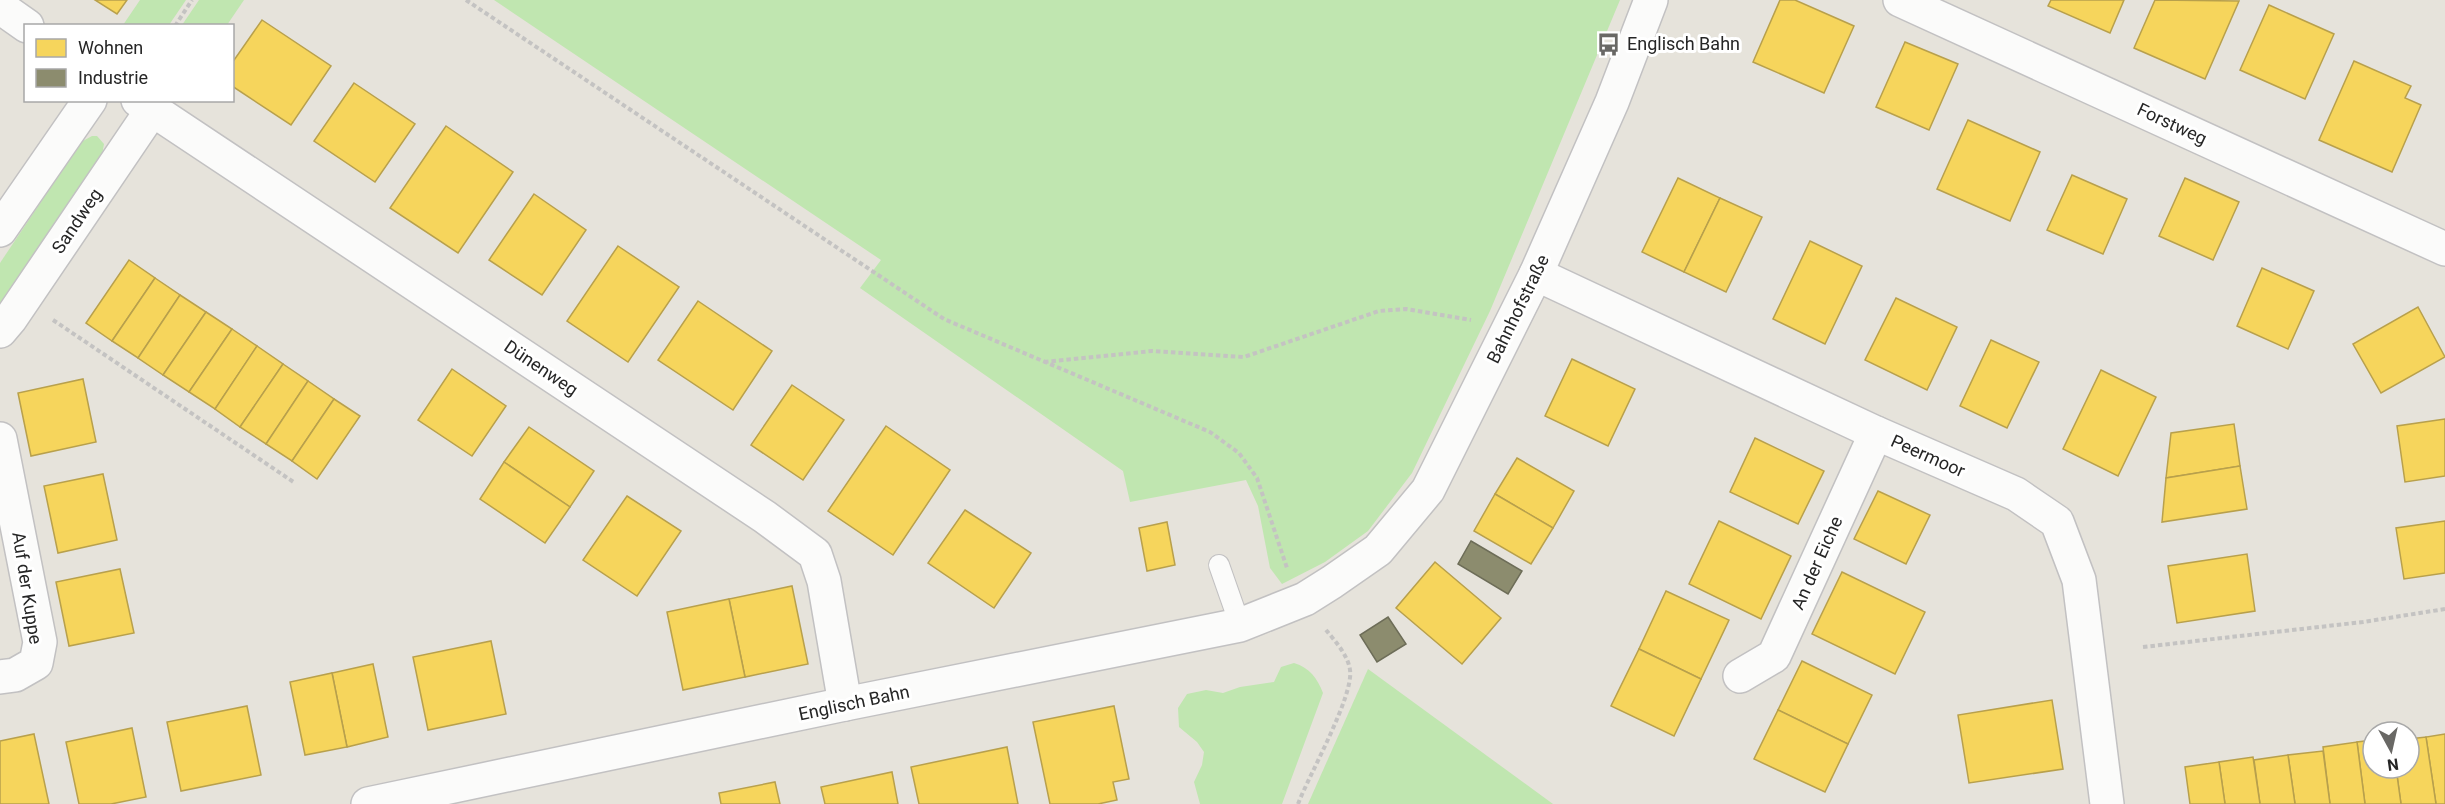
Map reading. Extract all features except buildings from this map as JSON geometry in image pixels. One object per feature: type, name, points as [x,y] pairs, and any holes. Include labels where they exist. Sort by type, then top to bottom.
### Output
[{"type":"street","name":"Bahnhofstraße","points":[[1332,582],[1378,550],[1428,490],[1536,273],[1612,102],[1652,0]]},
{"type":"street","name":"Forstweg","points":[[1900,0],[2445,249]]},
{"type":"street","points":[[0,7],[24,24]]},
{"type":"street","points":[[0,231],[89,102]]},
{"type":"street","name":"Sandweg","points":[[0,331],[23,299],[145,105]]},
{"type":"street","name":"Dünenweg","points":[[145,105],[765,518],[814,554],[824,580],[845,704]]},
{"type":"street","name":"Peermoor","points":[[1536,273],[1876,433],[2016,494],[2056,522],[2079,580],[2108,804]]},
{"type":"street","name":"An der Eiche","points":[[1740,676],[1774,656],[1876,433]]},
{"type":"street","name":"Auf der Kuppe","points":[[0,439],[40,642],[36,663],[15,675],[0,677]]},
{"type":"street","name":"Englisch Bahn","points":[[368,804],[845,704],[1240,625],[1305,599],[1332,582]]},
{"type":"lane","points":[[1219,565],[1240,625]]},
{"type":"path","points":[[176,24],[192,0]]},
{"type":"path","points":[[466,0],[944,319],[1210,432],[1239,453],[1257,478],[1266,500],[1284,563],[1305,599],[1341,649],[1351,672],[1345,701],[1298,804]]},
{"type":"path","points":[[23,299],[295,483]]},
{"type":"path","points":[[1043,362],[1152,351],[1244,357],[1379,311],[1406,309],[1510,328]]},
{"type":"path","points":[[2144,647],[2363,622],[2445,609]]},
{"type":"green space","points":[[140,0],[186,0],[170,24],[124,24]]},
{"type":"green space","points":[[199,0],[244,0],[228,24],[183,24]]},
{"type":"green space","points":[[494,0],[1620,0],[1490,311],[1412,473],[1368,531],[1325,562],[1282,584],[1270,568],[1258,506],[1246,480],[1130,502],[1123,471],[860,288],[881,260]]},
{"type":"green space","points":[[97,136],[104,144],[102,155],[0,311],[0,263],[81,142]]},
{"type":"green space","points":[[1294,663],[1312,674],[1323,693],[1282,804],[1200,804],[1194,782],[1202,765],[1204,752],[1197,742],[1179,727],[1178,708],[1187,694],[1206,690],[1223,693],[1240,687],[1274,682],[1281,667]]},
{"type":"green space","points":[[1368,669],[1553,804],[1308,804]]},
{"type":"place","name":"Englisch Bahn","points":[[1609,44]]}]
